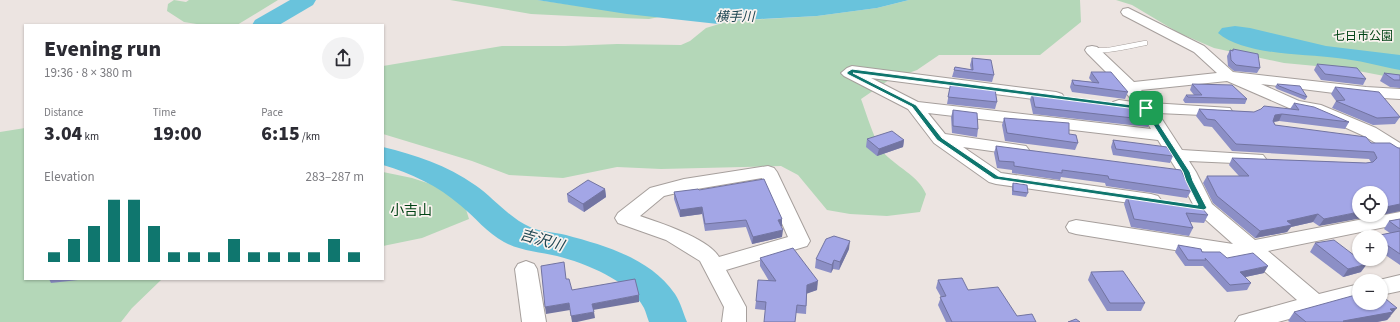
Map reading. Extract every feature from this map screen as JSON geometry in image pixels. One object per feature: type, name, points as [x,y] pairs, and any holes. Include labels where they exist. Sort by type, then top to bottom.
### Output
[{"type":"street","points":[[1128,12],[1199,49],[1229,76],[1295,105],[1315,108],[1370,132],[1393,145]]},
{"type":"street","points":[[1092,50],[1130,88],[1146,108],[1187,172],[1196,207],[1251,248],[1315,303]]},
{"type":"street","points":[[1069,98],[852,71],[848,73],[914,106],[1164,136]]},
{"type":"street","points":[[1130,88],[1229,76],[1366,92],[1400,94]]},
{"type":"street","points":[[1100,102],[1146,108],[1236,112]]},
{"type":"street","points":[[914,106],[940,139],[996,178],[1165,202]]},
{"type":"street","points":[[1340,135],[1393,145]]},
{"type":"street","points":[[940,139],[1040,152]]},
{"type":"street","points":[[1176,156],[1277,160]]},
{"type":"street","points":[[1164,169],[1187,172]]},
{"type":"street","points":[[713,266],[800,241],[768,172],[684,185],[657,192],[626,218],[673,235],[708,256],[713,266],[736,307],[734,322]]},
{"type":"street","points":[[1076,227],[1230,252],[1400,218]]},
{"type":"street","points":[[526,269],[534,322]]},
{"type":"street","points":[[1388,286],[1400,283]]},
{"type":"street","points":[[1247,322],[1352,294]]},
{"type":"lane","points":[[1092,50],[1107,50],[1144,43]]},
{"type":"green space","points":[[174,0],[186,2],[189,0],[278,0],[239,24],[197,24],[184,22],[167,11],[168,4]]},
{"type":"green space","points":[[450,0],[537,0],[659,17],[649,19],[531,14]]},
{"type":"green space","points":[[909,0],[1080,0],[1081,22],[1040,55],[939,55],[917,70],[889,80],[861,99],[882,151],[912,176],[926,194],[920,212],[887,216],[850,214],[827,210],[798,175],[781,166],[661,169],[617,167],[563,178],[509,175],[472,161],[384,134],[384,66],[502,46],[617,44],[681,45],[690,41],[706,28],[729,21],[817,16],[877,8]]},
{"type":"green space","name":"七日市公園","points":[[1116,0],[1400,0],[1400,79],[1348,69],[1284,63],[1214,48],[1179,33],[1132,5]]},
{"type":"green space","points":[[24,128],[24,280],[161,280],[132,308],[121,322],[0,322],[0,132]]},
{"type":"green space","name":"小吉山","points":[[384,172],[412,178],[446,189],[464,203],[469,219],[422,238],[384,246]]},
{"type":"water","name":"横手川","points":[[537,0],[909,0],[877,8],[817,16],[729,21],[718,24],[627,14]]},
{"type":"water","points":[[1235,26],[1250,28],[1326,46],[1400,55],[1400,70],[1345,59],[1258,50],[1242,46],[1218,33],[1222,28]]},
{"type":"building","points":[[1233,49],[1258,54],[1260,68],[1236,65],[1231,60],[1230,50],[1233,51]]},
{"type":"building","points":[[972,58],[991,60],[994,75],[954,70],[955,67],[973,70]]},
{"type":"building","points":[[1317,64],[1357,68],[1366,79],[1325,74]]},
{"type":"building","points":[[1091,72],[1111,72],[1128,92],[1074,85],[1072,80],[1099,83]]},
{"type":"building","points":[[1384,73],[1400,75],[1400,80],[1394,80]]},
{"type":"building","points":[[951,82],[996,89],[997,102],[948,97]]},
{"type":"building","points":[[1192,84],[1232,85],[1247,99],[1188,97],[1186,95],[1202,95]]},
{"type":"building","points":[[1277,84],[1300,86],[1307,97],[1279,86]]},
{"type":"building","points":[[1335,87],[1379,92],[1400,117],[1377,118],[1336,101],[1345,100]]},
{"type":"building","points":[[1032,93],[1142,107],[1151,120],[1035,107]]},
{"type":"building","points":[[1294,103],[1314,107],[1349,122],[1282,114],[1275,115],[1273,121],[1275,125],[1366,137],[1371,143],[1390,143],[1400,148],[1400,204],[1388,207],[1388,186],[1352,186],[1352,213],[1324,219],[1318,214],[1287,221],[1292,225],[1260,231],[1217,196],[1207,176],[1249,176],[1232,158],[1366,163],[1373,162],[1377,158],[1374,152],[1236,144],[1215,120],[1207,119],[1199,109],[1254,112],[1264,106],[1299,110]]},
{"type":"building","points":[[953,110],[977,113],[978,129],[953,126]]},
{"type":"building","points":[[1004,118],[1069,123],[1069,134],[1076,135],[1078,143],[1007,133]]},
{"type":"building","points":[[892,131],[904,140],[879,149],[867,139]]},
{"type":"building","points":[[1113,140],[1167,147],[1173,156],[1116,149]]},
{"type":"building","points":[[996,146],[1181,170],[1191,191],[1109,179],[1108,176],[1062,170],[1062,173],[1014,166],[1014,162],[999,161]]},
{"type":"building","points":[[764,179],[782,219],[778,220],[783,230],[753,237],[746,220],[705,224],[702,207],[680,210],[674,192],[699,190]]},
{"type":"building","points":[[588,180],[605,189],[583,204],[567,194]]},
{"type":"building","points":[[1013,183],[1027,185],[1028,193],[1013,191]]},
{"type":"building","points":[[1127,196],[1201,207],[1208,215],[1186,213],[1193,228],[1134,219]]},
{"type":"building","points":[[1400,219],[1400,229],[1389,221]]},
{"type":"building","points":[[1400,231],[1400,254],[1388,246],[1388,233]]},
{"type":"building","points":[[834,236],[850,241],[840,262],[834,260],[832,265],[816,259],[826,239]]},
{"type":"building","points":[[1334,240],[1352,254],[1352,266],[1359,266],[1348,269],[1315,243]]},
{"type":"building","points":[[1178,245],[1201,249],[1202,252],[1220,252],[1227,258],[1253,253],[1268,266],[1240,272],[1251,283],[1230,285],[1205,258],[1206,260],[1188,260]]},
{"type":"building","points":[[793,248],[818,281],[807,285],[806,306],[797,305],[795,322],[764,322],[766,302],[756,301],[758,280],[776,281],[760,258]]},
{"type":"building","points":[[564,262],[566,279],[569,279],[572,290],[635,279],[639,295],[592,304],[594,312],[571,316],[569,303],[545,307],[541,266]]},
{"type":"building","points":[[1123,271],[1145,303],[1110,303],[1091,272]]},
{"type":"building","points":[[962,278],[968,290],[998,287],[1017,316],[1032,314],[1036,322],[952,322],[940,297],[946,296],[938,280]]},
{"type":"building","points":[[1352,296],[1352,310],[1388,310],[1388,301],[1397,308],[1390,309],[1393,312],[1343,321],[1344,322],[1306,322],[1294,312]]},
{"type":"building","points":[[1076,319],[1080,322],[1068,322]]},
{"type":"waterway","name":"吉沢川","points":[[265,24],[305,0]]},
{"type":"waterway","name":"吉沢川","points":[[384,156],[419,167],[453,184],[473,199],[500,223],[518,235],[533,240],[559,245],[617,265],[630,273],[653,292],[662,305],[668,322]]},
{"type":"route","points":[[852,71],[1146,108],[1187,172],[1204,208],[996,178],[940,139],[914,106],[848,73],[852,71]]}]
